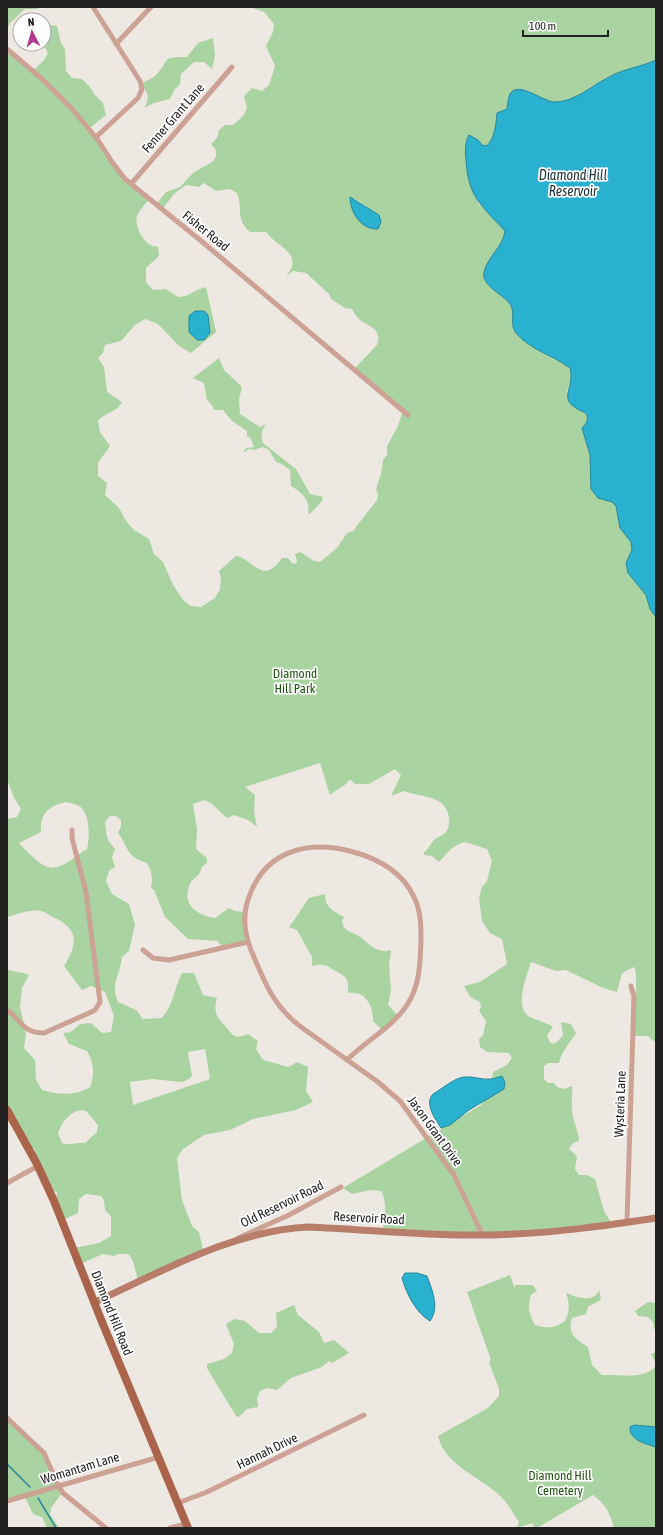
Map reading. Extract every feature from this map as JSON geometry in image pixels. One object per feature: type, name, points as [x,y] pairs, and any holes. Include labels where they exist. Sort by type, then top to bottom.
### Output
[{"type":"main road","name":"Diamond Hill Road","points":[[7,1110],[38,1166],[54,1201],[187,1526]]},
{"type":"street","points":[[93,7],[140,81],[142,92],[138,98],[96,137]]},
{"type":"street","points":[[116,44],[151,7]]},
{"type":"street","name":"Fisher Road","points":[[7,49],[53,90],[96,137],[112,162],[131,184],[258,288],[408,415]]},
{"type":"street","name":"Fenner Grant Lane","points":[[131,184],[232,67]]},
{"type":"street","points":[[7,1010],[25,1029],[36,1033],[44,1033],[95,1010],[100,1002],[86,892],[72,830]]},
{"type":"street","name":"Jason Grant Drive","points":[[346,1060],[361,1046],[396,1019],[406,1007],[416,988],[420,973],[420,917],[414,897],[402,879],[391,869],[378,861],[340,848],[318,846],[304,848],[287,853],[262,873],[250,891],[245,912],[244,923],[248,942],[271,996],[281,1010],[301,1027],[346,1060],[386,1088],[406,1109],[454,1175],[482,1234]]},
{"type":"street","points":[[143,950],[153,958],[169,960],[248,942]]},
{"type":"street","name":"Wysteria Lane","points":[[627,1222],[634,996],[631,986]]},
{"type":"street","points":[[7,1183],[38,1166]]},
{"type":"street","name":"Old Reservoir Road","points":[[232,1241],[289,1215],[341,1187]]},
{"type":"street","name":"Reservoir Road","points":[[95,1302],[232,1241],[266,1232],[308,1227],[514,1234],[656,1218]]},
{"type":"street","name":"Hannah Drive","points":[[178,1504],[207,1492],[364,1415]]},
{"type":"street","points":[[7,1418],[44,1453],[63,1493],[106,1528]]},
{"type":"street","name":"Womantam Lane","points":[[7,1500],[159,1457]]},
{"type":"street","points":[[170,1528],[187,1526]]},
{"type":"green space","points":[[7,7],[39,7],[37,9],[25,9],[22,12],[12,12],[12,21],[7,29]]},
{"type":"green space","name":"Diamond Hill Park","points":[[250,7],[656,7],[656,60],[607,77],[576,97],[555,102],[547,101],[528,91],[518,89],[510,95],[507,109],[497,113],[495,130],[492,139],[487,146],[484,145],[478,203],[505,231],[504,240],[492,257],[488,285],[510,305],[513,316],[513,324],[551,357],[570,368],[572,376],[567,391],[574,408],[586,413],[587,417],[586,423],[582,428],[590,455],[591,489],[598,498],[612,502],[616,506],[620,528],[631,542],[632,550],[626,563],[628,573],[646,595],[650,609],[656,617],[656,1043],[648,1036],[634,1036],[636,979],[634,967],[622,973],[617,992],[603,988],[566,970],[556,971],[531,962],[524,983],[522,999],[522,1007],[525,1013],[530,1017],[553,1027],[547,1035],[549,1041],[553,1044],[563,1035],[561,1022],[571,1024],[576,1033],[564,1051],[559,1063],[548,1063],[544,1066],[544,1079],[548,1083],[554,1083],[557,1087],[564,1089],[572,1086],[572,1113],[579,1141],[573,1143],[569,1149],[577,1156],[575,1169],[579,1175],[587,1175],[595,1179],[604,1211],[612,1224],[494,1235],[383,1230],[385,1205],[381,1191],[371,1190],[352,1194],[343,1188],[481,1105],[502,1076],[492,1080],[493,1072],[507,1065],[512,1058],[509,1053],[487,1052],[480,1047],[479,1039],[483,1035],[486,1021],[479,1011],[481,1007],[480,1002],[470,997],[464,986],[480,982],[507,964],[502,939],[490,933],[482,921],[479,898],[482,887],[487,881],[492,861],[487,849],[465,842],[453,847],[439,862],[432,856],[424,855],[424,852],[434,840],[444,834],[447,830],[449,826],[448,812],[440,802],[431,798],[404,791],[391,796],[401,775],[395,769],[369,784],[355,784],[349,780],[345,785],[330,795],[320,763],[245,787],[255,795],[254,812],[257,827],[248,820],[234,815],[227,818],[212,804],[205,800],[193,804],[197,829],[196,849],[207,858],[207,863],[192,880],[188,891],[189,903],[192,908],[208,917],[215,918],[229,908],[235,911],[245,912],[247,943],[223,949],[218,941],[188,939],[165,917],[154,890],[151,888],[152,875],[147,863],[140,861],[131,855],[118,833],[121,826],[121,820],[116,816],[110,816],[105,822],[106,834],[115,849],[112,857],[115,867],[109,871],[106,881],[112,894],[129,904],[135,925],[129,951],[122,957],[116,980],[115,990],[118,1002],[136,1010],[143,1019],[162,1018],[169,1007],[182,973],[194,973],[203,995],[217,998],[215,1007],[216,1014],[220,1020],[234,1036],[240,1037],[248,1034],[258,1041],[256,1049],[263,1060],[289,1067],[297,1062],[308,1067],[306,1091],[313,1102],[296,1110],[253,1119],[230,1130],[204,1135],[183,1149],[177,1158],[182,1200],[192,1226],[199,1232],[204,1254],[139,1283],[134,1263],[128,1254],[118,1254],[114,1256],[103,1254],[80,1264],[74,1248],[99,1243],[111,1236],[111,1216],[105,1210],[104,1200],[101,1196],[86,1194],[79,1199],[78,1213],[63,1220],[56,1205],[57,1192],[50,1190],[33,1156],[35,1149],[28,1147],[7,1109],[7,969],[29,975],[22,988],[20,1007],[26,1034],[24,1048],[35,1060],[36,1080],[42,1090],[66,1094],[78,1092],[90,1087],[93,1073],[92,1064],[87,1051],[69,1044],[63,1033],[71,1032],[80,1024],[91,1023],[102,1033],[111,1032],[114,1016],[105,992],[91,986],[82,990],[64,966],[72,951],[74,939],[69,928],[41,911],[28,911],[7,917],[7,819],[17,817],[21,809],[14,798],[7,779],[7,48],[34,70],[44,60],[47,52],[52,52],[52,25],[57,26],[61,43],[65,49],[66,71],[72,78],[82,79],[103,103],[106,115],[90,128],[125,178],[150,198],[139,212],[136,221],[137,226],[146,242],[150,245],[158,247],[159,256],[146,268],[146,282],[153,290],[166,289],[178,297],[186,296],[206,287],[216,332],[191,353],[179,346],[158,324],[145,319],[135,325],[121,341],[105,345],[103,353],[98,358],[104,367],[107,392],[122,402],[117,408],[98,421],[100,432],[110,446],[98,463],[98,476],[107,483],[105,495],[119,508],[126,521],[134,530],[149,539],[154,554],[163,562],[173,585],[183,600],[191,606],[201,607],[215,598],[220,589],[221,577],[219,571],[236,556],[248,561],[263,571],[269,570],[275,566],[282,558],[288,558],[293,564],[296,563],[297,561],[295,554],[300,552],[314,561],[320,562],[337,548],[347,533],[353,531],[377,500],[378,494],[376,489],[381,474],[383,460],[387,455],[387,446],[398,426],[403,410],[355,368],[377,345],[378,335],[376,331],[360,320],[352,309],[345,308],[331,299],[329,294],[306,273],[293,271],[286,276],[293,262],[291,257],[288,252],[266,232],[250,232],[245,227],[242,223],[237,193],[230,189],[216,191],[204,183],[199,187],[186,185],[175,193],[163,208],[157,203],[166,192],[180,187],[193,173],[212,162],[216,157],[216,150],[211,144],[217,138],[219,130],[225,125],[233,125],[244,115],[247,108],[244,96],[252,88],[262,91],[269,85],[275,66],[266,46],[273,32],[274,24],[264,12]],"holes":[[[354,198],[379,215],[356,217]],[[66,802],[78,805],[83,809],[87,819],[89,832],[87,849],[61,866],[52,868],[41,864],[19,843],[41,832],[42,820],[47,811],[50,808]],[[205,1049],[210,1079],[133,1105],[130,1082],[152,1079],[182,1082],[189,1079],[192,1076],[188,1052]],[[81,1110],[86,1111],[98,1125],[97,1132],[85,1143],[62,1143],[58,1133],[64,1121],[69,1115]]]},
{"type":"green space","points":[[213,38],[215,56],[212,69],[204,62],[194,62],[181,74],[180,84],[175,89],[170,99],[154,103],[144,108],[148,99],[142,83],[156,75],[169,58],[187,57],[198,43]]},
{"type":"green space","points":[[219,358],[224,370],[242,387],[239,399],[240,414],[260,427],[266,424],[262,433],[263,443],[296,469],[310,494],[323,497],[322,501],[310,514],[308,513],[309,508],[307,500],[291,486],[290,470],[282,464],[276,462],[269,450],[263,447],[254,450],[249,449],[243,453],[246,448],[254,447],[250,437],[247,437],[247,431],[232,421],[223,410],[214,410],[212,405],[207,400],[204,383],[193,378]]},
{"type":"green space","points":[[325,894],[325,899],[328,906],[333,911],[344,917],[342,921],[346,930],[360,937],[381,951],[391,951],[389,965],[391,990],[388,1005],[398,1016],[382,1030],[373,1021],[372,1010],[367,1000],[360,994],[348,993],[348,983],[345,977],[325,965],[312,966],[312,957],[297,930],[289,927],[309,898]]},
{"type":"green space","name":"Diamond Hill Cemetery","points":[[510,1275],[515,1289],[515,1285],[533,1285],[537,1291],[531,1295],[529,1310],[535,1325],[543,1327],[554,1327],[564,1322],[569,1308],[566,1293],[580,1298],[589,1298],[597,1294],[599,1290],[601,1300],[588,1307],[586,1314],[572,1318],[571,1329],[576,1339],[588,1347],[592,1365],[602,1375],[630,1376],[644,1374],[655,1367],[655,1362],[651,1354],[656,1352],[656,1427],[634,1425],[630,1427],[630,1431],[639,1441],[656,1447],[656,1528],[614,1528],[607,1510],[593,1495],[537,1528],[535,1528],[532,1523],[517,1528],[519,1522],[503,1499],[495,1491],[456,1464],[442,1447],[438,1436],[488,1408],[499,1396],[499,1389],[489,1362],[491,1360],[467,1292]]},
{"type":"green space","points":[[648,1302],[656,1303],[656,1330],[654,1329],[653,1322],[648,1317],[638,1316],[635,1311]]},
{"type":"green space","points":[[294,1305],[298,1315],[319,1332],[324,1343],[334,1340],[349,1353],[332,1363],[329,1361],[322,1367],[291,1378],[277,1390],[268,1388],[260,1391],[257,1399],[258,1407],[247,1409],[239,1417],[236,1416],[207,1368],[207,1364],[224,1359],[232,1353],[234,1344],[226,1324],[234,1319],[245,1321],[259,1333],[271,1333],[277,1327],[276,1313]]},
{"type":"green space","points":[[7,1418],[44,1454],[62,1493],[51,1508],[50,1514],[59,1528],[47,1528],[42,1517],[33,1514],[25,1497],[7,1502]]},
{"type":"water","name":"Diamond Hill Reservoir","points":[[656,60],[656,617],[650,609],[646,595],[628,573],[626,563],[632,550],[631,542],[620,528],[616,506],[612,502],[598,498],[591,489],[590,455],[582,428],[586,423],[587,417],[586,413],[570,404],[568,399],[571,376],[570,368],[528,344],[516,333],[513,326],[512,307],[507,300],[486,282],[484,272],[486,266],[504,237],[505,231],[477,200],[473,192],[467,172],[465,150],[469,135],[478,140],[482,145],[487,146],[496,126],[497,113],[507,109],[509,96],[514,90],[525,90],[550,101],[563,101],[582,93],[613,75]]},
{"type":"water","points":[[350,197],[379,215],[381,222],[378,229],[366,227],[358,219],[354,214]]},
{"type":"water","points":[[195,311],[204,311],[208,315],[210,333],[204,340],[197,340],[189,332],[189,316]]},
{"type":"water","points":[[502,1076],[505,1083],[504,1089],[469,1110],[450,1125],[441,1128],[431,1111],[430,1102],[433,1094],[460,1078],[469,1077],[490,1079]]},
{"type":"water","points":[[405,1273],[417,1273],[427,1276],[435,1304],[433,1316],[430,1321],[420,1313],[409,1296],[402,1278]]},
{"type":"water","points":[[634,1425],[656,1427],[656,1447],[639,1441],[632,1435],[630,1427]]},
{"type":"waterway","points":[[7,1464],[30,1487]]},
{"type":"waterway","points":[[38,1498],[56,1528]]}]
